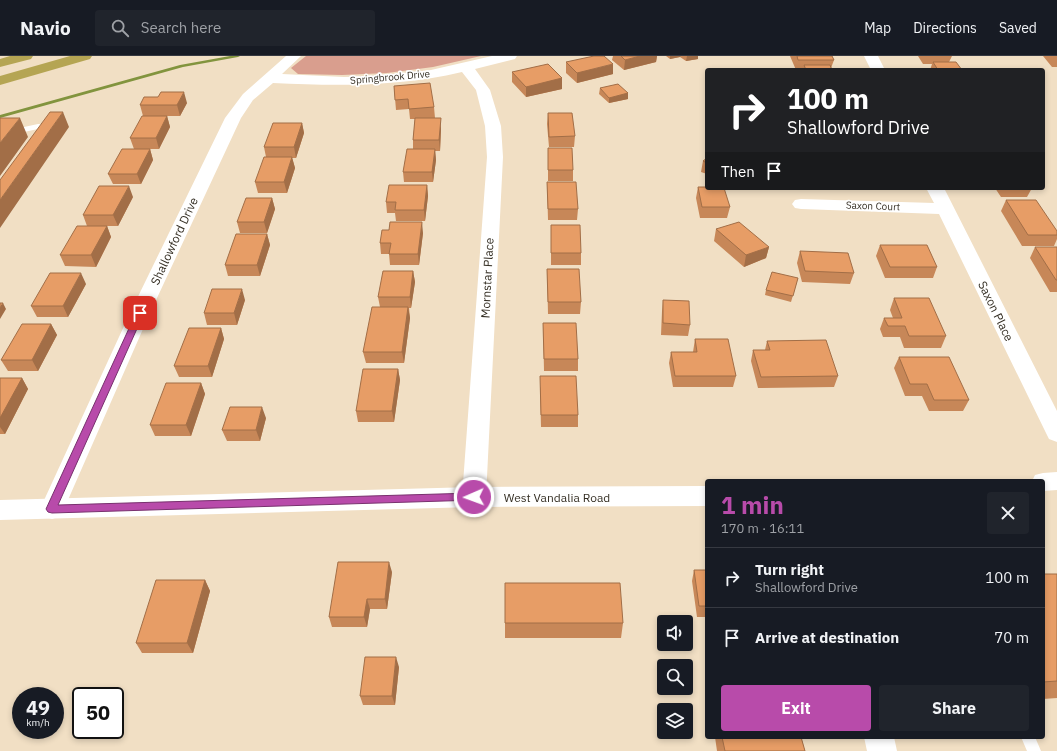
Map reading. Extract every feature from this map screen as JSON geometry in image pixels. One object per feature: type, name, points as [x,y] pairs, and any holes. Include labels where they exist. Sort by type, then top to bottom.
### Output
[{"type":"highway","points":[[0,63],[26,56]]},
{"type":"highway","points":[[0,82],[85,56]]},
{"type":"street","name":"Shallowford Drive","points":[[52,509],[140,313],[232,118],[248,97],[294,56]]},
{"type":"street","name":"Springbrook Drive","points":[[268,78],[321,81],[370,81],[420,76],[510,56]]},
{"type":"street","points":[[871,56],[877,68]]},
{"type":"street","name":"Mornstar Place","points":[[465,66],[483,90],[493,126],[495,157],[474,497]]},
{"type":"street","name":"Saxon Place","points":[[936,190],[1057,433]]},
{"type":"street","name":"Saxon Court","points":[[800,204],[945,209]]},
{"type":"street","points":[[1045,482],[1057,481]]},
{"type":"street","name":"West Vandalia Road","points":[[0,510],[474,497],[705,496]]},
{"type":"street","points":[[879,739],[882,751]]},
{"type":"lane","points":[[0,138],[30,127],[44,127],[44,130],[37,142]]},
{"type":"lane","points":[[1029,739],[1034,751]]},
{"type":"shaded area","points":[[306,56],[481,56],[433,67],[387,73],[342,75],[298,74],[291,68]]},
{"type":"building","points":[[594,56],[604,56],[613,64],[577,73],[566,62]]},
{"type":"building","points":[[621,56],[640,56],[625,60]]},
{"type":"building","points":[[797,56],[832,56],[834,60],[798,60]]},
{"type":"building","points":[[933,62],[956,62],[960,68],[937,68]]},
{"type":"building","points":[[548,64],[562,78],[526,87],[512,72]]},
{"type":"building","points":[[804,65],[830,65],[831,68],[805,68]]},
{"type":"building","points":[[430,83],[434,107],[409,109],[408,99],[395,100],[394,86]]},
{"type":"building","points":[[618,84],[628,93],[609,98],[600,88]]},
{"type":"building","points":[[161,92],[184,92],[177,105],[140,105],[144,97],[158,97]]},
{"type":"building","points":[[50,112],[63,112],[0,200],[0,180]]},
{"type":"building","points":[[548,113],[572,113],[575,136],[549,137]]},
{"type":"building","points":[[142,116],[167,116],[156,138],[130,138]]},
{"type":"building","points":[[0,118],[20,118],[0,143]]},
{"type":"building","points":[[415,118],[441,118],[439,140],[413,140]]},
{"type":"building","points":[[273,123],[302,123],[294,147],[264,147]]},
{"type":"building","points":[[548,148],[572,148],[573,170],[548,170]]},
{"type":"building","points":[[122,149],[150,149],[137,174],[108,174]]},
{"type":"building","points":[[407,149],[435,149],[432,172],[403,172]]},
{"type":"building","points":[[264,157],[292,157],[284,182],[255,182]]},
{"type":"building","points":[[547,182],[576,182],[578,209],[548,209]]},
{"type":"building","points":[[389,185],[427,185],[424,210],[395,210],[396,202],[386,202]]},
{"type":"building","points":[[99,186],[129,186],[113,215],[83,215]]},
{"type":"building","points":[[698,187],[705,187],[705,190],[725,190],[730,207],[702,207]]},
{"type":"building","points":[[246,198],[272,198],[264,222],[237,222]]},
{"type":"building","points":[[1006,200],[1036,200],[1057,231],[1057,235],[1028,235]]},
{"type":"building","points":[[390,222],[422,222],[418,254],[389,254],[391,243],[380,243],[382,230],[389,230]]},
{"type":"building","points":[[739,222],[769,247],[746,255],[716,229]]},
{"type":"building","points":[[551,225],[580,225],[581,253],[551,253]]},
{"type":"building","points":[[77,226],[107,226],[91,255],[60,255]]},
{"type":"building","points":[[236,234],[267,234],[257,265],[225,265]]},
{"type":"building","points":[[880,245],[927,245],[937,267],[890,267]]},
{"type":"building","points":[[1035,247],[1057,247],[1057,280],[1056,280]]},
{"type":"building","points":[[800,251],[848,253],[854,273],[805,271]]},
{"type":"building","points":[[547,269],[579,269],[581,302],[548,302]]},
{"type":"building","points":[[383,271],[413,271],[410,297],[378,297]]},
{"type":"building","points":[[772,272],[798,278],[793,296],[766,290]]},
{"type":"building","points":[[50,273],[81,273],[63,306],[31,306]]},
{"type":"building","points":[[212,289],[242,289],[234,313],[204,313]]},
{"type":"building","points":[[894,298],[929,298],[946,336],[909,336],[905,326],[888,326],[884,318],[902,318]]},
{"type":"building","points":[[663,300],[689,301],[690,325],[663,323]]},
{"type":"building","points":[[372,307],[408,307],[402,352],[363,352]]},
{"type":"building","points":[[543,323],[576,323],[578,359],[544,359]]},
{"type":"building","points":[[22,324],[51,324],[32,360],[1,360]]},
{"type":"building","points":[[189,328],[221,328],[208,366],[174,366]]},
{"type":"building","points":[[695,339],[728,339],[736,376],[675,376],[671,352],[697,352]]},
{"type":"building","points":[[826,340],[838,376],[761,377],[753,350],[770,350],[767,341]]},
{"type":"building","points":[[899,357],[949,357],[969,400],[934,400],[927,384],[910,384]]},
{"type":"building","points":[[363,369],[398,369],[392,411],[356,411]]},
{"type":"building","points":[[540,376],[576,376],[578,415],[541,415]]},
{"type":"building","points":[[0,378],[22,378],[0,418]]},
{"type":"building","points":[[166,383],[201,383],[186,425],[150,425]]},
{"type":"building","points":[[230,407],[262,407],[256,430],[222,430]]},
{"type":"building","points":[[338,562],[389,562],[385,599],[367,599],[364,617],[329,617]]},
{"type":"building","points":[[694,570],[705,570],[705,606],[699,606]]},
{"type":"building","points":[[1045,574],[1057,574],[1057,681],[1045,682]]},
{"type":"building","points":[[156,580],[205,580],[187,643],[136,643]]},
{"type":"building","points":[[505,583],[620,583],[623,623],[505,623]]},
{"type":"building","points":[[365,657],[396,657],[392,696],[360,696]]},
{"type":"building","points":[[722,739],[802,739],[805,751],[725,751]]},
{"type":"waterway","points":[[0,117],[182,66],[238,56]]},
{"type":"route","points":[[140,313],[52,509],[474,497]]}]
